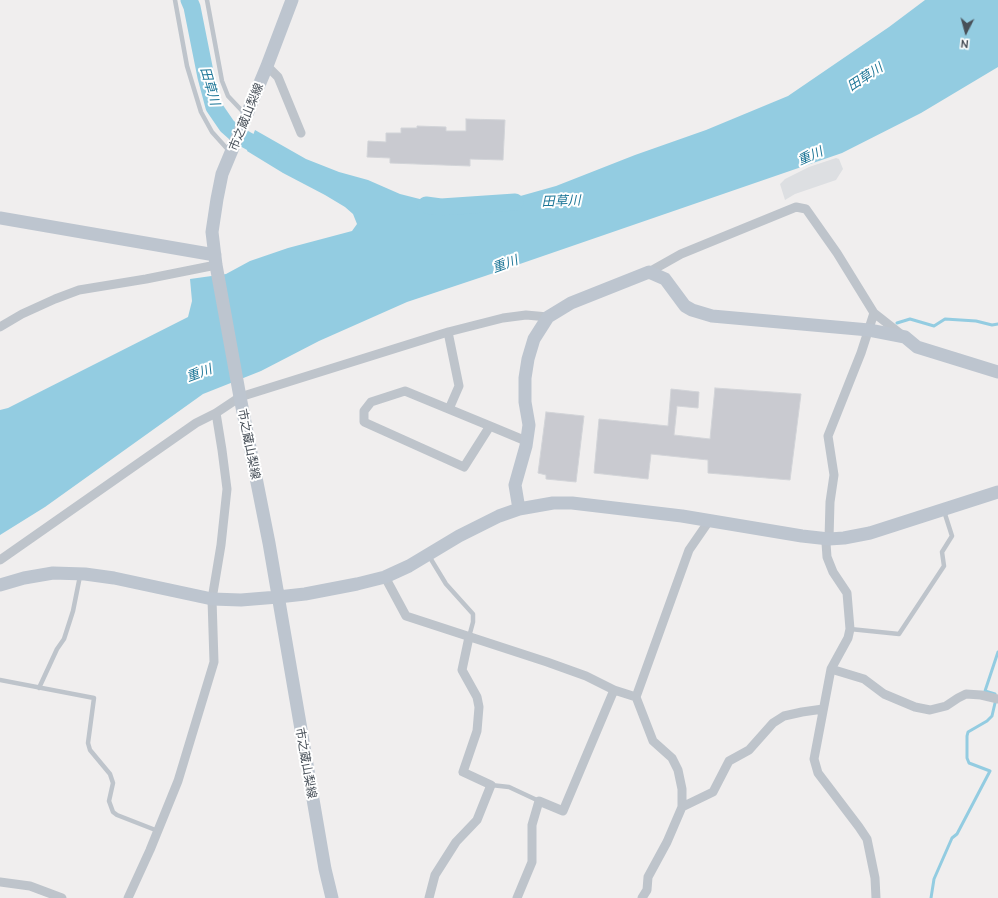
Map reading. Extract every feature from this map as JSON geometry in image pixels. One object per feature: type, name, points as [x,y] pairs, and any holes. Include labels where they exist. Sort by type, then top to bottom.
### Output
[{"type":"street","name":"市之蔵山梨線","points":[[292,0],[267,66],[222,174],[212,232],[216,263],[240,394],[269,543],[325,869],[332,898]]},
{"type":"street","points":[[267,66],[278,77],[301,134]]},
{"type":"street","points":[[519,509],[515,485],[529,425],[525,402],[525,378],[528,359],[534,339],[548,317],[571,303],[649,272],[689,251],[796,207],[806,209],[837,253],[874,313],[917,347],[998,372]]},
{"type":"street","points":[[0,218],[216,263]]},
{"type":"street","points":[[0,327],[22,314],[79,290],[146,279],[216,263]]},
{"type":"street","points":[[649,272],[665,279],[686,306],[692,310],[712,316],[869,330],[905,337]]},
{"type":"street","points":[[874,313],[869,330],[828,436],[834,475],[830,502],[828,539],[826,543],[827,557],[833,572],[847,593],[850,629],[848,638],[831,669],[814,759],[818,773],[867,839],[875,878],[876,898]]},
{"type":"street","points":[[0,560],[196,423],[216,413],[240,394],[448,332],[503,318],[526,315],[548,317]]},
{"type":"street","points":[[448,332],[459,386],[449,409]]},
{"type":"street","points":[[490,426],[464,467],[364,422],[364,411],[371,402],[405,391],[449,409],[490,426],[526,441]]},
{"type":"street","points":[[128,898],[158,831],[178,781],[214,662],[212,599],[222,538],[227,489],[216,413]]},
{"type":"street","points":[[0,586],[24,578],[53,574],[80,574],[114,578],[212,599],[241,600],[278,597],[305,594],[384,577],[408,566],[499,516],[519,509],[552,503],[572,503],[682,516],[828,539],[844,538],[870,533],[998,492]]},
{"type":"street","points":[[642,898],[647,890],[648,877],[667,842],[682,807],[682,789],[678,770],[672,758],[653,741],[636,697],[689,550],[709,521]]},
{"type":"street","points":[[384,577],[406,616],[579,674],[614,690],[636,697]]},
{"type":"street","points":[[429,898],[436,875],[456,842],[477,820],[491,785],[463,772],[477,731],[479,707],[477,697],[462,670],[469,637]]},
{"type":"street","points":[[831,669],[864,679],[884,694],[915,707],[930,710],[946,706],[966,694],[981,695],[998,699]]},
{"type":"street","points":[[517,898],[532,862],[532,825],[539,802],[564,811],[614,690]]},
{"type":"street","points":[[682,807],[713,792],[729,761],[749,750],[773,723],[784,716],[824,709]]},
{"type":"street","points":[[0,882],[30,886],[62,898]]},
{"type":"lane","points":[[175,0],[187,66],[201,112],[212,132],[232,151]]},
{"type":"lane","points":[[207,0],[222,81],[228,96],[246,117]]},
{"type":"lane","points":[[850,629],[898,634],[944,566],[942,552],[952,536],[944,510]]},
{"type":"lane","points":[[428,554],[446,584],[473,614],[473,622],[469,637]]},
{"type":"lane","points":[[39,688],[57,650],[64,639],[73,611],[80,574]]},
{"type":"lane","points":[[0,680],[94,698],[88,743],[90,750],[110,774],[113,783],[109,801],[113,812],[117,815],[158,831]]},
{"type":"lane","points":[[491,785],[509,787],[539,802]]},
{"type":"shaded area","points":[[836,158],[839,159],[843,169],[836,180],[795,194],[785,200],[780,184],[785,179],[809,167]]},
{"type":"water","name":"重川","points":[[925,0],[998,0],[998,67],[921,113],[842,153],[407,302],[319,341],[261,371],[203,394],[45,507],[0,535],[0,410],[8,408],[188,317],[192,301],[190,279],[226,274],[250,261],[288,248],[352,231],[357,224],[353,214],[345,207],[283,173],[247,151],[255,130],[306,159],[339,172],[368,180],[400,194],[467,211],[556,186],[635,155],[706,130],[788,96],[889,27]]},
{"type":"building","points":[[466,119],[505,120],[503,160],[470,159],[470,166],[390,163],[390,158],[367,157],[368,141],[386,142],[386,133],[401,133],[401,128],[417,128],[417,126],[446,127],[446,131],[466,131]]},
{"type":"building","points":[[715,388],[801,394],[790,480],[708,473],[708,460],[651,454],[648,479],[594,473],[599,419],[668,426],[671,389],[699,392],[698,408],[677,406],[674,435],[710,439]]},
{"type":"building","points":[[546,412],[584,416],[576,482],[546,479],[546,475],[538,473]]},
{"type":"waterway","name":"田草川","points":[[189,0],[192,7],[206,77],[214,107],[227,126],[236,134],[270,153]]},
{"type":"waterway","name":"田草川","points":[[426,205],[441,207],[515,202]]},
{"type":"waterway","points":[[897,323],[910,319],[934,326],[945,319],[976,321],[992,325],[998,324]]},
{"type":"waterway","points":[[995,694],[985,691],[998,652]]},
{"type":"waterway","points":[[931,898],[934,879],[952,838],[957,834],[990,771],[969,763],[967,758],[968,732],[987,721],[992,716],[995,703]]}]
